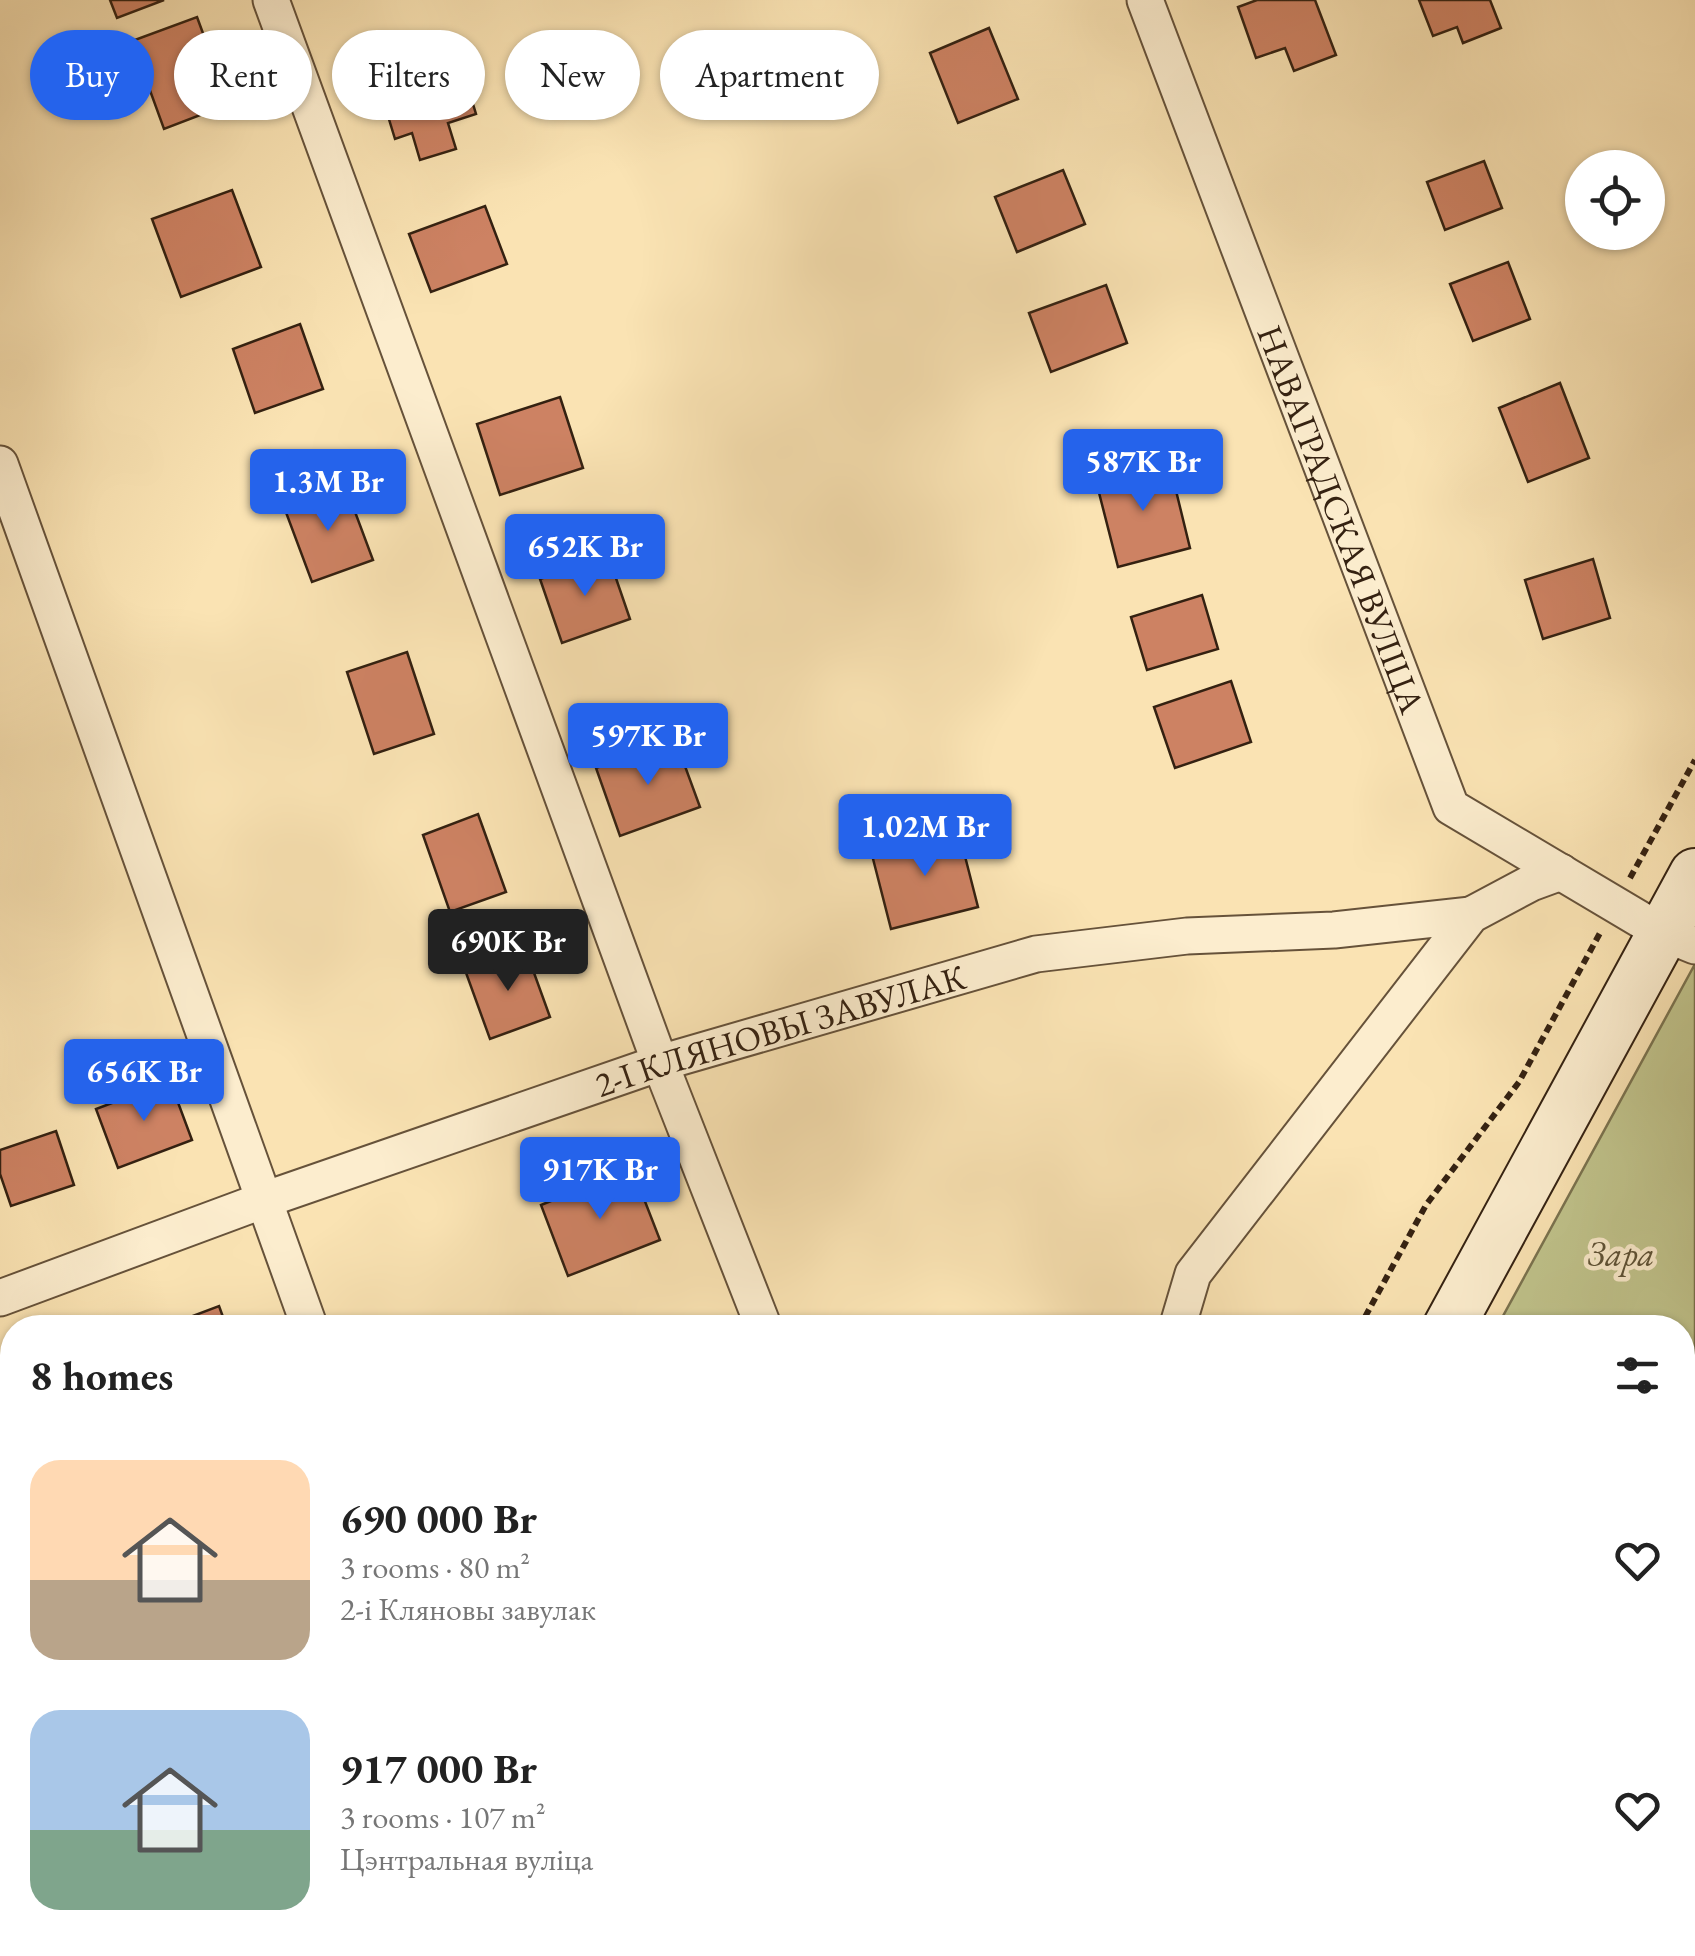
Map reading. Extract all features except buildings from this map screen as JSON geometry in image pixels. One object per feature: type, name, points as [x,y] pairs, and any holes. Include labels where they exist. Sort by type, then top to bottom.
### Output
[{"type":"main road","points":[[1456,1315],[1679,939],[1695,874]]},
{"type":"street","points":[[270,0],[660,1063],[759,1315]]},
{"type":"street","name":"НАВАГРАДСКАЯ ВУЛІЦА","points":[[1145,0],[1451,807],[1679,939]]},
{"type":"street","points":[[0,464],[305,1315]]},
{"type":"street","points":[[1181,1315],[1193,1274],[1471,915],[1560,872]]},
{"type":"street","name":"2-І КЛЯНОВЫ ЗАВУЛАК","points":[[0,1298],[264,1200],[660,1063],[1036,954],[1187,936],[1334,930],[1471,915]]},
{"type":"path","points":[[1630,879],[1695,760]]},
{"type":"path","points":[[1366,1315],[1426,1204],[1519,1082],[1602,930]]},
{"type":"green space","name":"Зара","points":[[1695,964],[1695,1315],[1504,1315]]}]
